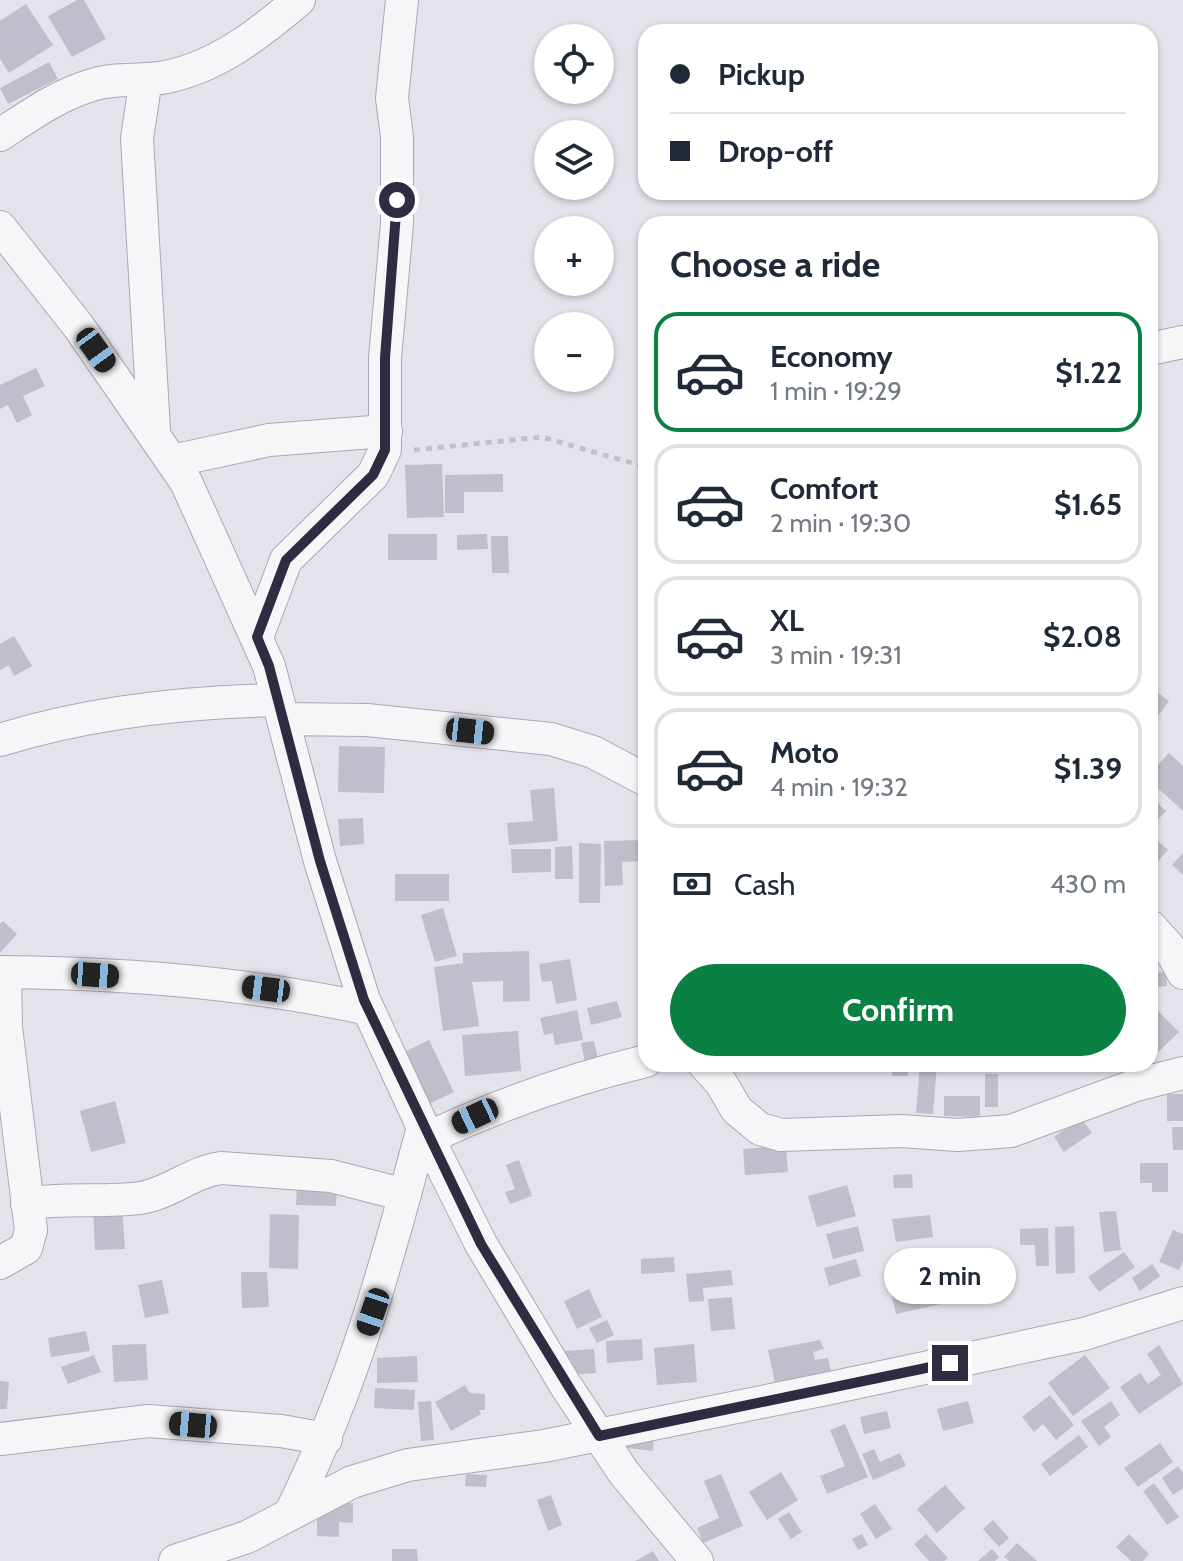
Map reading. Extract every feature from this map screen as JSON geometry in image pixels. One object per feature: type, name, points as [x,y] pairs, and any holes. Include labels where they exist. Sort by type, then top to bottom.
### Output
[{"type":"street","points":[[0,135],[66,95],[95,83],[146,79],[196,68],[245,43],[299,0]]},
{"type":"street","points":[[257,637],[286,560],[373,475],[386,441],[385,358],[397,224],[397,137],[392,98],[402,0]]},
{"type":"street","points":[[146,79],[137,138],[154,433]]},
{"type":"street","points":[[0,227],[79,327],[186,482],[257,637],[281,709],[320,861],[368,1009],[426,1132],[481,1244],[599,1436],[624,1473],[697,1561]]},
{"type":"street","points":[[1158,347],[1183,342]]},
{"type":"street","points":[[172,461],[269,440],[386,441]]},
{"type":"street","points":[[0,740],[41,727],[141,710],[281,709],[551,739],[593,752],[638,776]]},
{"type":"street","points":[[1158,935],[1183,973]]},
{"type":"street","points":[[0,1263],[26,1248],[31,1230],[2,972],[206,982],[295,993],[368,1009]]},
{"type":"street","points":[[426,1132],[601,1072],[638,1063]]},
{"type":"street","points":[[711,1072],[737,1110],[760,1129],[781,1135],[901,1131],[958,1135],[1011,1131],[1136,1085],[1183,1073]]},
{"type":"street","points":[[256,1561],[326,1439],[373,1312],[426,1132]]},
{"type":"street","points":[[27,1204],[51,1200],[141,1198],[203,1170],[221,1168],[331,1176],[405,1195]]},
{"type":"street","points":[[175,1561],[247,1537],[352,1482],[408,1465],[599,1436],[1084,1334],[1183,1303]]},
{"type":"street","points":[[0,1439],[148,1421],[281,1431],[326,1439]]},
{"type":"path","points":[[386,441],[542,437],[638,465]]},
{"type":"building","points":[[77,0],[84,0],[106,39],[72,57],[48,16]]},
{"type":"building","points":[[26,4],[53,45],[9,73],[0,59],[0,21]]},
{"type":"building","points":[[49,62],[58,79],[8,104],[0,88]]},
{"type":"building","points":[[36,368],[45,386],[23,396],[32,415],[17,423],[8,405],[0,409],[0,385]]},
{"type":"building","points":[[442,464],[444,517],[407,518],[405,465]]},
{"type":"building","points":[[503,474],[503,492],[464,492],[464,513],[445,513],[445,475]]},
{"type":"building","points":[[388,534],[437,534],[437,560],[388,560]]},
{"type":"building","points":[[487,534],[488,549],[457,550],[457,535]]},
{"type":"building","points":[[491,536],[508,536],[509,573],[492,573]]},
{"type":"building","points":[[14,636],[32,666],[14,676],[9,665],[0,670],[0,644]]},
{"type":"building","points":[[1158,693],[1169,701],[1158,716]]},
{"type":"building","points":[[339,746],[385,747],[384,793],[338,792]]},
{"type":"building","points":[[1169,753],[1183,766],[1183,811],[1158,788],[1158,765]]},
{"type":"building","points":[[554,788],[558,841],[509,845],[507,823],[533,821],[530,790]]},
{"type":"building","points":[[1158,804],[1166,811],[1158,820]]},
{"type":"building","points":[[363,818],[364,844],[340,846],[338,819]]},
{"type":"building","points":[[638,840],[638,861],[622,862],[623,885],[605,886],[604,841]]},
{"type":"building","points":[[1158,841],[1168,850],[1158,861]]},
{"type":"building","points":[[579,843],[601,844],[600,903],[579,903]]},
{"type":"building","points":[[572,846],[573,879],[555,879],[555,847]]},
{"type":"building","points":[[511,849],[551,849],[551,872],[512,873]]},
{"type":"building","points":[[1183,853],[1183,875],[1172,865]]},
{"type":"building","points":[[395,874],[449,874],[449,901],[395,901]]},
{"type":"building","points":[[443,908],[457,956],[435,962],[421,915]]},
{"type":"building","points":[[3,921],[17,934],[0,953],[0,924]]},
{"type":"building","points":[[529,951],[530,1001],[503,1002],[503,981],[472,982],[479,1026],[443,1031],[434,967],[463,963],[463,953]]},
{"type":"building","points":[[570,959],[577,1000],[556,1004],[552,981],[542,982],[539,964]]},
{"type":"building","points":[[1166,972],[1167,986],[1158,987],[1158,973]]},
{"type":"building","points":[[617,1001],[622,1017],[591,1025],[587,1008]]},
{"type":"building","points":[[577,1010],[583,1040],[555,1045],[553,1033],[544,1035],[540,1018]]},
{"type":"building","points":[[1158,1011],[1179,1032],[1158,1052]]},
{"type":"building","points":[[518,1031],[521,1071],[465,1076],[462,1035]]},
{"type":"building","points":[[429,1040],[454,1092],[425,1106],[400,1054]]},
{"type":"building","points":[[594,1041],[598,1059],[585,1062],[581,1043]]},
{"type":"building","points":[[892,1072],[908,1072],[908,1076],[892,1076]]},
{"type":"building","points":[[919,1072],[936,1072],[933,1114],[916,1113]]},
{"type":"building","points":[[985,1074],[998,1074],[998,1107],[985,1107]]},
{"type":"building","points":[[1167,1094],[1183,1094],[1183,1121],[1167,1121]]},
{"type":"building","points":[[944,1096],[980,1096],[980,1117],[944,1116]]},
{"type":"building","points":[[115,1101],[126,1143],[91,1152],[80,1111]]},
{"type":"building","points":[[1081,1118],[1092,1133],[1064,1152],[1054,1137]]},
{"type":"building","points":[[1172,1127],[1183,1127],[1183,1150],[1173,1150]]},
{"type":"building","points":[[786,1146],[788,1172],[745,1175],[743,1149]]},
{"type":"building","points":[[519,1160],[532,1196],[510,1204],[505,1192],[515,1189],[506,1165]]},
{"type":"building","points":[[1140,1163],[1168,1163],[1168,1192],[1152,1192],[1152,1183],[1140,1183]]},
{"type":"building","points":[[912,1174],[913,1188],[894,1188],[893,1175]]},
{"type":"building","points":[[297,1183],[337,1184],[336,1206],[296,1205]]},
{"type":"building","points":[[847,1185],[856,1216],[817,1227],[808,1196]]},
{"type":"building","points":[[122,1207],[125,1249],[95,1250],[93,1209]]},
{"type":"building","points":[[1116,1211],[1121,1250],[1104,1252],[1099,1212]]},
{"type":"building","points":[[270,1214],[299,1215],[298,1269],[269,1268]]},
{"type":"building","points":[[930,1215],[933,1237],[896,1242],[892,1219]]},
{"type":"building","points":[[858,1226],[864,1251],[833,1259],[826,1234]]},
{"type":"building","points":[[1074,1226],[1075,1273],[1056,1274],[1055,1227]]},
{"type":"building","points":[[1048,1228],[1049,1266],[1036,1266],[1035,1245],[1020,1245],[1020,1229]]},
{"type":"building","points":[[1173,1230],[1183,1234],[1183,1261],[1179,1270],[1159,1262]]},
{"type":"building","points":[[1124,1252],[1135,1267],[1099,1292],[1088,1277]]},
{"type":"building","points":[[674,1257],[675,1272],[641,1274],[641,1259]]},
{"type":"building","points":[[856,1259],[861,1276],[829,1286],[824,1268]]},
{"type":"building","points":[[1152,1264],[1160,1276],[1140,1291],[1132,1278]]},
{"type":"building","points":[[936,1265],[945,1303],[896,1314],[887,1276]]},
{"type":"building","points":[[731,1270],[733,1285],[703,1288],[704,1301],[689,1302],[686,1274]]},
{"type":"building","points":[[241,1272],[267,1272],[269,1307],[242,1308]]},
{"type":"building","points":[[162,1280],[169,1313],[145,1318],[138,1285]]},
{"type":"building","points":[[589,1289],[602,1317],[577,1329],[564,1301]]},
{"type":"building","points":[[732,1297],[735,1329],[711,1331],[708,1299]]},
{"type":"building","points":[[607,1320],[614,1335],[597,1343],[589,1328]]},
{"type":"building","points":[[86,1331],[90,1351],[51,1357],[48,1338]]},
{"type":"building","points":[[642,1339],[643,1360],[607,1363],[606,1341]]},
{"type":"building","points":[[820,1340],[824,1349],[813,1352],[815,1360],[828,1358],[832,1376],[776,1388],[768,1350]]},
{"type":"building","points":[[146,1344],[148,1380],[114,1382],[112,1345]]},
{"type":"building","points":[[694,1344],[697,1382],[657,1385],[654,1348]]},
{"type":"building","points":[[1159,1345],[1183,1384],[1139,1414],[1120,1387],[1140,1373],[1148,1384],[1161,1375],[1147,1354]]},
{"type":"building","points":[[594,1349],[596,1373],[565,1375],[564,1351]]},
{"type":"building","points":[[94,1355],[101,1372],[68,1384],[61,1367]]},
{"type":"building","points":[[1085,1355],[1110,1388],[1073,1416],[1048,1383]]},
{"type":"building","points":[[417,1356],[418,1382],[377,1383],[377,1358]]},
{"type":"building","points":[[0,1381],[9,1382],[7,1409],[0,1409]]},
{"type":"building","points":[[465,1385],[470,1393],[485,1394],[485,1410],[479,1410],[481,1414],[451,1431],[435,1402]]},
{"type":"building","points":[[375,1388],[415,1390],[414,1410],[374,1408]]},
{"type":"building","points":[[1050,1395],[1074,1425],[1056,1440],[1043,1424],[1034,1432],[1022,1417]]},
{"type":"building","points":[[431,1401],[434,1440],[421,1441],[418,1402]]},
{"type":"building","points":[[968,1401],[974,1423],[943,1431],[937,1409]]},
{"type":"building","points":[[1111,1401],[1120,1415],[1104,1427],[1111,1437],[1099,1446],[1081,1421]]},
{"type":"building","points":[[887,1411],[891,1428],[864,1434],[860,1417]]},
{"type":"building","points":[[845,1424],[868,1477],[827,1494],[820,1476],[845,1466],[830,1430]]},
{"type":"building","points":[[629,1434],[654,1437],[653,1451],[627,1448]]},
{"type":"building","points":[[1079,1435],[1088,1447],[1050,1476],[1041,1464]]},
{"type":"building","points":[[1160,1443],[1173,1462],[1138,1487],[1124,1468]]},
{"type":"building","points":[[874,1449],[880,1462],[900,1453],[906,1466],[873,1480],[862,1454]]},
{"type":"building","points":[[1178,1466],[1183,1473],[1183,1488],[1173,1495],[1162,1478]]},
{"type":"building","points":[[781,1472],[798,1500],[767,1520],[749,1492]]},
{"type":"building","points":[[466,1474],[487,1475],[486,1487],[465,1486]]},
{"type":"building","points":[[721,1474],[743,1526],[703,1543],[697,1528],[719,1518],[704,1481]]},
{"type":"building","points":[[1154,1483],[1179,1517],[1167,1525],[1143,1491]]},
{"type":"building","points":[[945,1485],[965,1508],[937,1533],[917,1509]]},
{"type":"building","points":[[551,1495],[562,1525],[548,1531],[537,1500]]},
{"type":"building","points":[[317,1502],[353,1503],[353,1523],[339,1522],[339,1537],[317,1536]]},
{"type":"building","points":[[875,1504],[892,1529],[876,1539],[860,1514]]},
{"type":"building","points":[[789,1512],[802,1532],[791,1539],[778,1519]]},
{"type":"building","points":[[993,1520],[1009,1538],[999,1547],[983,1529]]},
{"type":"building","points":[[862,1534],[868,1545],[858,1550],[852,1539]]},
{"type":"building","points":[[926,1534],[948,1558],[929,1561],[914,1544]]},
{"type":"building","points":[[1129,1534],[1149,1554],[1143,1561],[1131,1561],[1116,1547]]},
{"type":"building","points":[[1017,1543],[1037,1561],[1009,1561],[1004,1557]]},
{"type":"building","points":[[392,1549],[417,1549],[418,1561],[392,1561]]},
{"type":"building","points":[[992,1549],[999,1557],[995,1561],[978,1561]]},
{"type":"building","points":[[653,1551],[659,1561],[635,1561]]},
{"type":"route","points":[[397,200],[385,358],[385,450],[373,475],[286,560],[257,637],[269,666],[320,861],[364,1000],[428,1138],[481,1244],[599,1436],[950,1363]]}]
